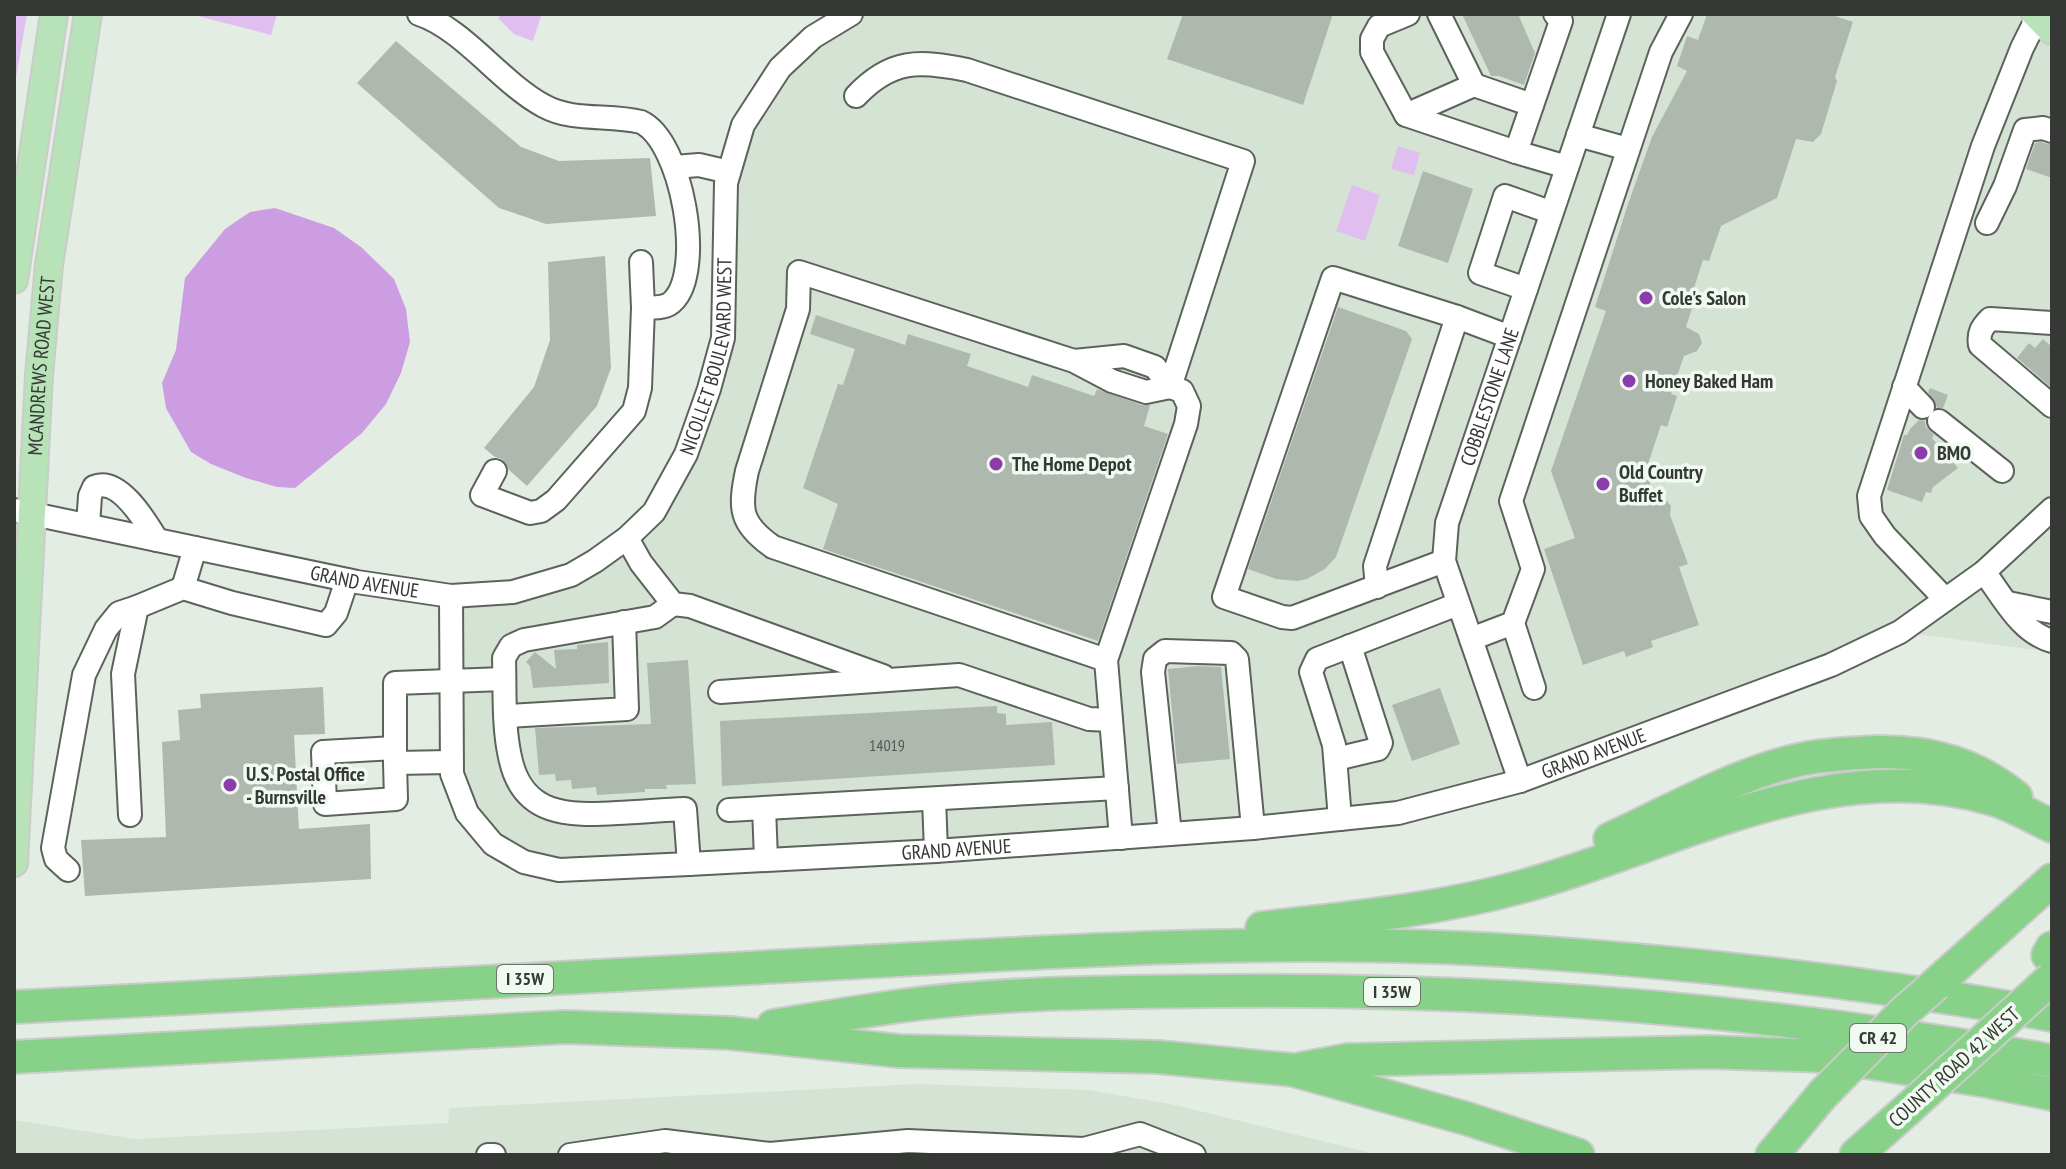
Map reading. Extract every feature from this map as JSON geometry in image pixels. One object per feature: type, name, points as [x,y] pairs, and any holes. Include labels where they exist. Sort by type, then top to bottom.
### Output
[{"type":"highway","points":[[1036,952],[1380,915],[1464,901],[1747,777],[1809,758],[1908,752],[1947,758],[1969,766],[1992,780],[2051,827]]},
{"type":"highway","name":"CR 42","points":[[1772,1155],[1823,1094],[1905,1011],[2052,880]]},
{"type":"highway","name":"I 35W","points":[[14,1007],[1036,952],[1290,946],[1530,952],[1759,973],[2052,1015]]},
{"type":"highway","name":"COUNTY ROAD 42 WEST","points":[[1856,1155],[2008,1018],[2051,960]]},
{"type":"highway","name":"I 35W","points":[[14,1057],[565,1027],[730,1033],[902,1006],[1028,995],[1326,990],[1522,997],[1650,1006],[1808,1023],[1965,1045],[2052,1061]]},
{"type":"highway","points":[[730,1033],[899,1051],[1158,1057],[1293,1070],[1468,1119],[1578,1155]]},
{"type":"highway","points":[[1293,1070],[1348,1060],[1708,1052],[1827,1056],[2052,1094]]},
{"type":"main road","name":"MCANDREWS ROAD WEST","points":[[14,280],[54,14]]},
{"type":"main road","name":"MCANDREWS ROAD WEST","points":[[14,863],[22,512],[49,265],[88,14]]},
{"type":"street","points":[[419,14],[440,24],[531,98],[548,108],[570,115],[632,120],[649,126],[662,140],[674,167],[689,241],[684,277],[674,300],[662,307],[643,308]]},
{"type":"street","name":"NICOLLET BOULEVARD WEST","points":[[451,596],[513,592],[571,575],[627,538],[654,512],[692,438],[717,364],[724,325],[724,207],[729,172],[743,125],[780,68],[813,37],[851,14]]},
{"type":"street","points":[[1408,14],[1379,26],[1372,39],[1372,52],[1406,115],[1567,167]]},
{"type":"street","points":[[1439,14],[1474,85]]},
{"type":"street","points":[[1534,688],[1513,623],[1533,569],[1511,501],[1661,52],[1681,14]]},
{"type":"street","name":"COBBLESTONE LANE","points":[[1520,781],[1444,561],[1447,523],[1578,135],[1611,15]]},
{"type":"street","points":[[1516,152],[1563,16]]},
{"type":"street","points":[[1945,599],[1885,536],[1871,516],[1869,496],[1983,146],[2022,48],[2041,19]]},
{"type":"street","points":[[856,96],[872,79],[893,68],[917,64],[942,65],[967,70],[1243,161],[1170,387]]},
{"type":"street","points":[[1406,115],[1474,85],[1532,105]]},
{"type":"street","points":[[1987,223],[2005,186],[2025,130],[2043,128],[2052,131]]},
{"type":"street","points":[[1578,135],[1628,149]]},
{"type":"street","points":[[674,167],[699,165],[729,172]]},
{"type":"street","points":[[1526,289],[1480,273],[1505,196],[1550,212]]},
{"type":"street","points":[[495,471],[482,495],[530,513],[541,511],[556,500],[634,411],[640,388],[641,262]]},
{"type":"street","points":[[1106,660],[773,547],[753,533],[744,516],[742,494],[798,309],[799,272],[1074,361],[1124,356],[1155,367],[1170,387],[1182,391],[1189,406],[1186,424],[1106,660],[1121,838]]},
{"type":"street","points":[[1444,561],[1292,618],[1224,597],[1333,278],[1510,337]]},
{"type":"street","points":[[1377,587],[1375,566],[1457,317]]},
{"type":"street","points":[[2052,323],[1990,319],[1982,326],[1978,337],[1980,345],[2052,406]]},
{"type":"street","points":[[1904,387],[1931,414],[2002,471]]},
{"type":"street","points":[[88,525],[90,496],[94,487],[109,485],[139,511],[157,540]]},
{"type":"street","name":"GRAND AVENUE","points":[[22,512],[347,580],[451,596],[451,762],[452,774],[467,813],[493,844],[524,862],[559,870],[936,851],[1253,828],[1398,813],[1520,781],[1831,665],[1900,632],[1984,572],[2051,512]]},
{"type":"street","points":[[627,538],[641,563],[673,604]]},
{"type":"street","points":[[183,588],[195,548]]},
{"type":"street","points":[[1984,572],[2025,627],[2037,637],[2052,641]]},
{"type":"street","points":[[68,870],[56,859],[53,848],[84,675],[106,629],[119,613],[183,588],[326,625],[336,613],[347,580]]},
{"type":"street","points":[[2008,603],[2052,612]]},
{"type":"street","points":[[689,864],[685,809],[582,815],[560,813],[538,804],[524,792],[509,755],[504,658],[511,646],[524,640],[655,617],[673,604],[690,606],[890,679]]},
{"type":"street","points":[[1340,819],[1334,745],[1311,672],[1317,659],[1458,604]]},
{"type":"street","points":[[130,815],[123,674],[137,607]]},
{"type":"street","points":[[507,716],[627,709],[624,622]]},
{"type":"street","points":[[1471,639],[1513,623]]},
{"type":"street","points":[[1336,759],[1378,749],[1381,743],[1350,646]]},
{"type":"street","points":[[1170,834],[1153,672],[1155,659],[1165,651],[1231,653],[1237,659],[1253,828]]},
{"type":"street","points":[[720,692],[959,675],[1089,719],[1111,720]]},
{"type":"street","points":[[451,762],[395,755],[395,683],[504,679]]},
{"type":"street","points":[[729,810],[1117,788]]},
{"type":"street","points":[[934,799],[936,851]]},
{"type":"street","points":[[764,808],[766,859]]},
{"type":"street","points":[[570,1155],[665,1141],[770,1154],[908,1141],[1084,1152],[1140,1134],[1194,1155]]},
{"type":"street","points":[[488,1155],[494,1155]]},
{"type":"shaded area","points":[[14,14],[27,14],[14,89]]},
{"type":"shaded area","points":[[190,14],[277,14],[271,35]]},
{"type":"shaded area","points":[[502,14],[541,16],[533,41],[514,34],[498,18]]},
{"type":"shaded area","points":[[851,14],[2035,14],[2052,31],[2052,652],[1900,632],[1831,665],[1398,813],[559,870],[493,844],[452,774],[451,596],[571,575],[654,512],[717,364],[724,227],[756,104]]},
{"type":"shaded area","points":[[1398,146],[1420,153],[1414,175],[1391,169]]},
{"type":"shaded area","points":[[1352,185],[1380,195],[1365,241],[1336,231]]},
{"type":"shaded area","points":[[275,208],[334,228],[361,247],[394,279],[406,309],[410,342],[401,373],[386,404],[362,433],[295,488],[277,487],[246,478],[191,452],[166,408],[162,383],[176,350],[185,278],[225,229],[250,212]]},
{"type":"shaded area","points":[[917,1084],[1089,1090],[1175,1105],[1379,1155],[14,1155],[14,1120],[135,1139],[448,1123],[449,1108]]},
{"type":"building","points":[[1183,14],[1333,14],[1303,105],[1167,59]]},
{"type":"building","points":[[1462,14],[1518,14],[1535,53],[1524,85],[1491,76]]},
{"type":"building","points":[[1707,14],[1829,14],[1853,22],[1821,134],[1813,142],[1796,139],[1777,198],[1721,226],[1709,261],[1703,260],[1686,327],[1699,334],[1702,343],[1697,351],[1684,356],[1671,394],[1677,396],[1667,427],[1661,425],[1646,470],[1654,496],[1666,500],[1671,506],[1670,515],[1688,564],[1679,567],[1699,625],[1651,641],[1653,647],[1626,657],[1624,651],[1583,665],[1544,549],[1575,538],[1551,471],[1606,311],[1595,307],[1628,204],[1652,137],[1687,71],[1677,66],[1687,36],[1698,40]]},
{"type":"building","points":[[396,41],[521,147],[559,161],[650,158],[656,216],[546,224],[499,208],[357,83]]},
{"type":"building","points":[[2035,143],[2052,145],[2052,178],[2026,169]]},
{"type":"building","points":[[1423,171],[1473,189],[1448,263],[1398,246]]},
{"type":"building","points":[[605,256],[611,368],[597,406],[527,486],[502,459],[484,448],[534,387],[550,340],[548,262]]},
{"type":"building","points":[[1338,307],[1406,331],[1412,339],[1336,557],[1325,569],[1307,579],[1276,579],[1248,569]]},
{"type":"building","name":"The Home Depot","points":[[816,315],[905,345],[908,334],[971,354],[967,366],[1028,387],[1032,375],[1094,396],[1097,389],[1150,405],[1144,426],[1168,434],[1098,641],[823,549],[838,504],[803,488],[838,384],[843,385],[855,349],[810,334]]},
{"type":"building","points":[[2043,339],[2052,347],[2052,388],[2017,358],[2029,343],[2035,348]]},
{"type":"building","points":[[1930,388],[1948,395],[1943,408],[1937,408],[1928,392]]},
{"type":"building","name":"BMO","points":[[1919,420],[1925,421],[1926,427],[1934,435],[1932,438],[1958,468],[1933,487],[1931,493],[1926,492],[1922,502],[1887,490],[1904,435]]},
{"type":"building","points":[[608,642],[609,683],[533,688],[530,666],[526,662],[535,652],[556,669],[554,650]]},
{"type":"building","points":[[688,660],[696,784],[597,795],[596,787],[572,789],[571,780],[556,781],[555,774],[539,775],[535,728],[651,724],[647,663]]},
{"type":"building","points":[[1221,667],[1230,759],[1177,764],[1168,669]]},
{"type":"building","points":[[323,687],[325,734],[294,735],[299,829],[370,824],[371,879],[85,896],[81,840],[166,837],[162,742],[180,740],[178,710],[201,708],[200,694]]},
{"type":"building","points":[[1440,688],[1460,744],[1412,761],[1392,705]]},
{"type":"building","points":[[997,706],[997,713],[1006,714],[1006,725],[1052,722],[1055,765],[722,786],[720,721]]},
{"type":"place","name":"Cole's Salon","points":[[1646,298]]},
{"type":"place","name":"Honey Baked Ham","points":[[1629,381]]},
{"type":"place","name":"BMO","points":[[1921,453]]},
{"type":"place","name":"The Home Depot","points":[[996,464]]},
{"type":"place","name":"Old Country Buffet","points":[[1603,484]]},
{"type":"place","name":"U.S. Postal Office - Burnsville","points":[[230,785]]}]
